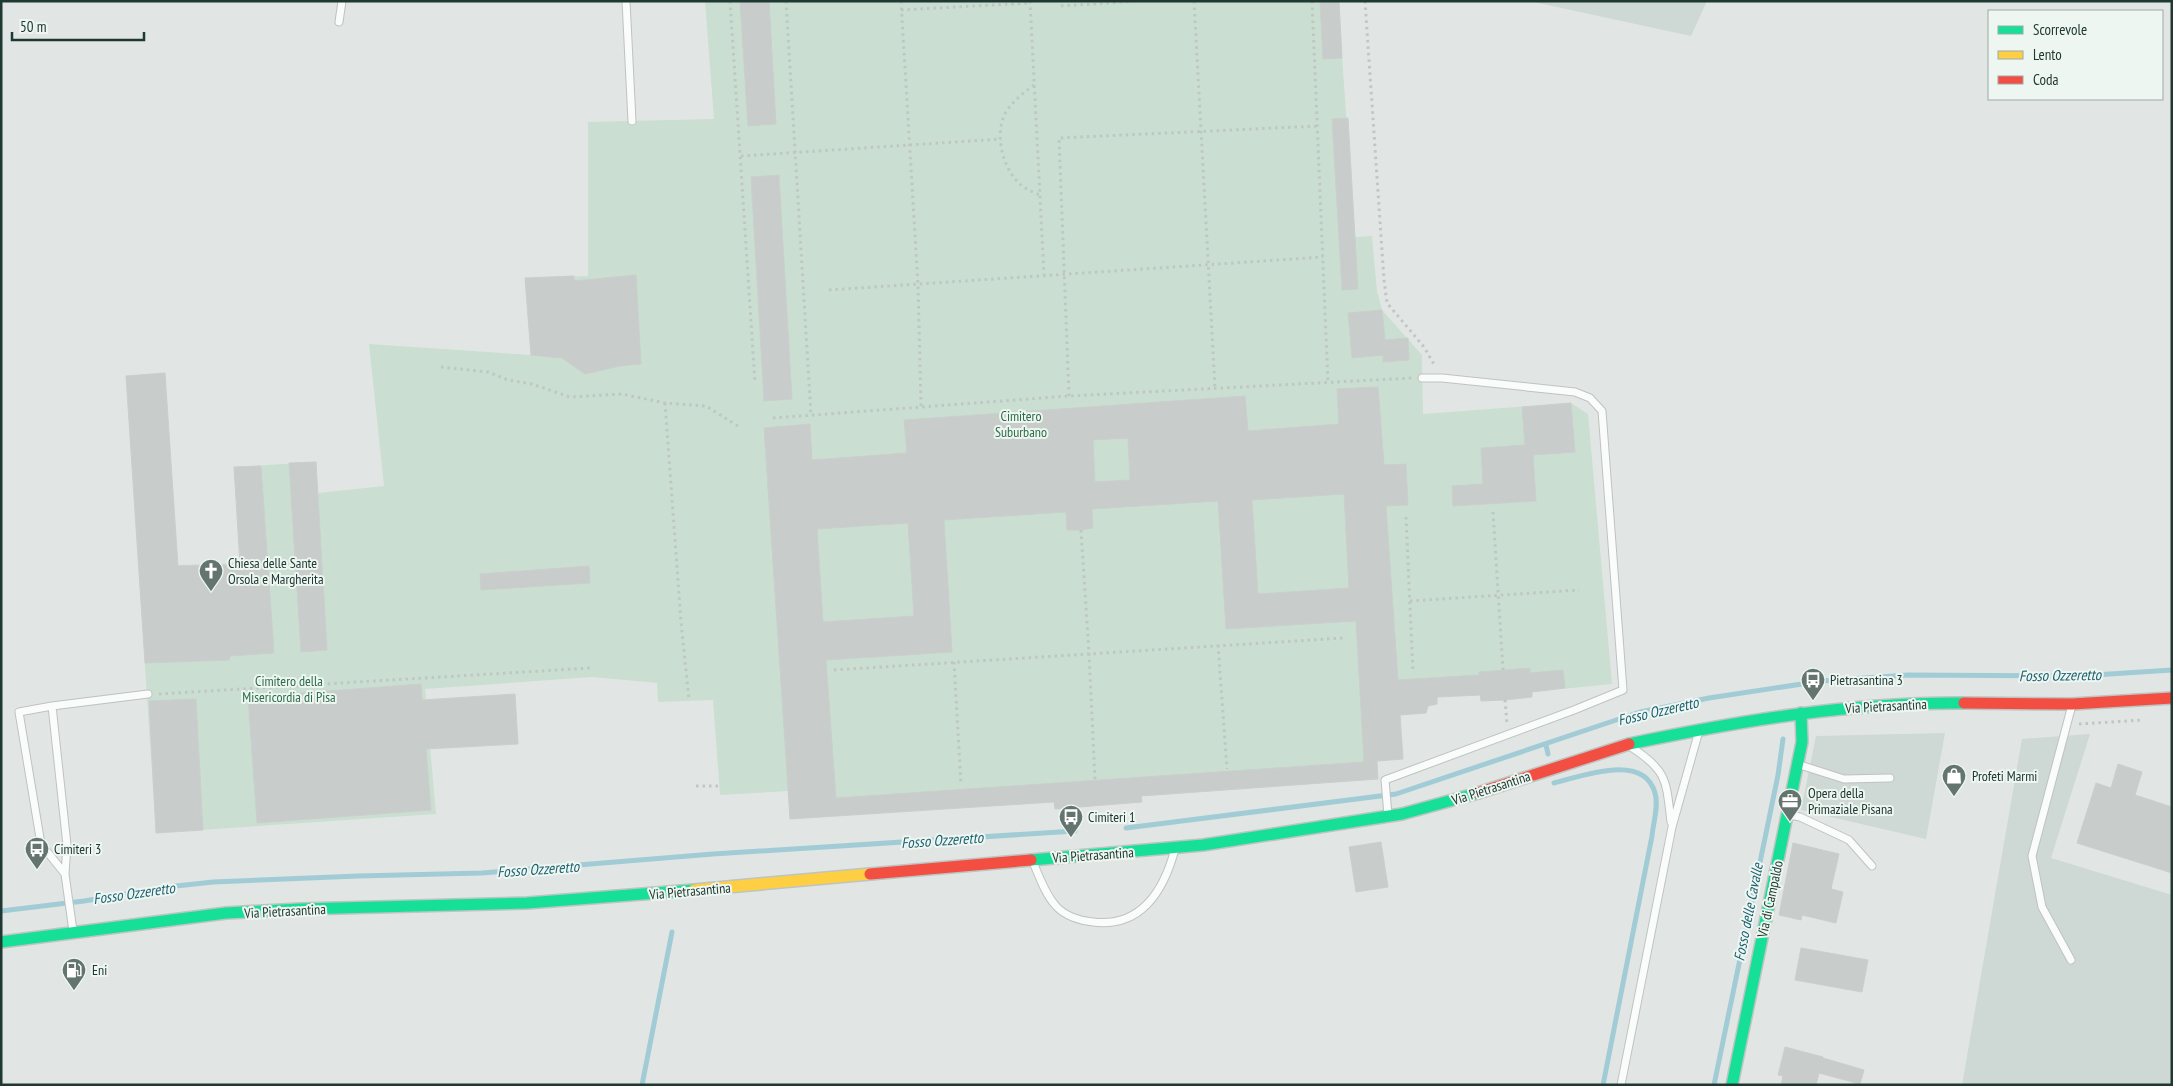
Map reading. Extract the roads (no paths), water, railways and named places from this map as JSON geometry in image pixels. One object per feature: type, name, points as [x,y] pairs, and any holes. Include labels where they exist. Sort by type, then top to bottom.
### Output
[{"type":"street","name":"Via Pietrasantina","points":[[1,942],[218,914],[300,909],[527,903],[614,898],[1032,859],[1080,857],[1176,848],[1242,840],[1476,794],[1627,744],[1699,729],[1835,708],[1934,703],[2072,704],[2172,698]]},
{"type":"street","name":"Via di Campaldo","points":[[1732,1085],[1802,742],[1802,713]]},
{"type":"lane","points":[[339,22],[342,1]]},
{"type":"lane","points":[[626,1],[632,121]]},
{"type":"lane","points":[[1388,811],[1385,780],[1623,690],[1602,411],[1590,398],[1575,392],[1442,378],[1422,378]]},
{"type":"lane","points":[[65,874],[41,844],[19,712],[148,694]]},
{"type":"lane","points":[[2071,960],[2042,907],[2032,856],[2072,704]]},
{"type":"lane","points":[[52,706],[67,845],[65,874],[73,932]]},
{"type":"lane","points":[[1621,1085],[1672,827],[1699,729]]},
{"type":"lane","points":[[1627,744],[1651,760],[1666,781],[1672,827]]},
{"type":"lane","points":[[1797,764],[1844,779],[1890,778]]},
{"type":"lane","points":[[1787,815],[1800,817],[1849,840],[1872,866]]},
{"type":"lane","points":[[1032,859],[1056,907],[1076,919],[1103,924],[1129,919],[1147,906],[1167,875],[1176,848]]},
{"type":"waterway","name":"Fosso Ozzeretto","points":[[1126,828],[1396,794],[1640,712],[1709,698],[1822,681],[1908,675],[2079,676],[2172,670]]},
{"type":"waterway","name":"Fosso delle Cavalle","points":[[1714,1085],[1778,775],[1783,739]]},
{"type":"waterway","points":[[1546,745],[1548,754]]},
{"type":"waterway","points":[[1554,783],[1595,772],[1626,770],[1639,773],[1649,781],[1656,798],[1652,836],[1603,1085]]},
{"type":"waterway","name":"Fosso Ozzeretto","points":[[1,911],[213,882],[482,873],[713,854],[1075,831]]},
{"type":"waterway","points":[[642,1085],[672,932]]},
{"type":"place","name":"Chiesa delle Sante Orsola e Margherita","points":[[211,592]]},
{"type":"place","name":"Pietrasantina 3","points":[[1813,701]]},
{"type":"place","name":"Profeti Marmi","points":[[1954,797]]},
{"type":"place","name":"Opera della Primaziale Pisana","points":[[1790,822]]},
{"type":"place","name":"Cimiteri 1","points":[[1071,838]]},
{"type":"place","name":"Cimiteri 3","points":[[37,870]]},
{"type":"place","name":"Eni","points":[[74,991]]},
{"type":"park label","name":"Cimitero Suburbano","points":[[1021,424]]},
{"type":"park label","name":"Cimitero della Misericordia di Pisa","points":[[289,690]]}]
